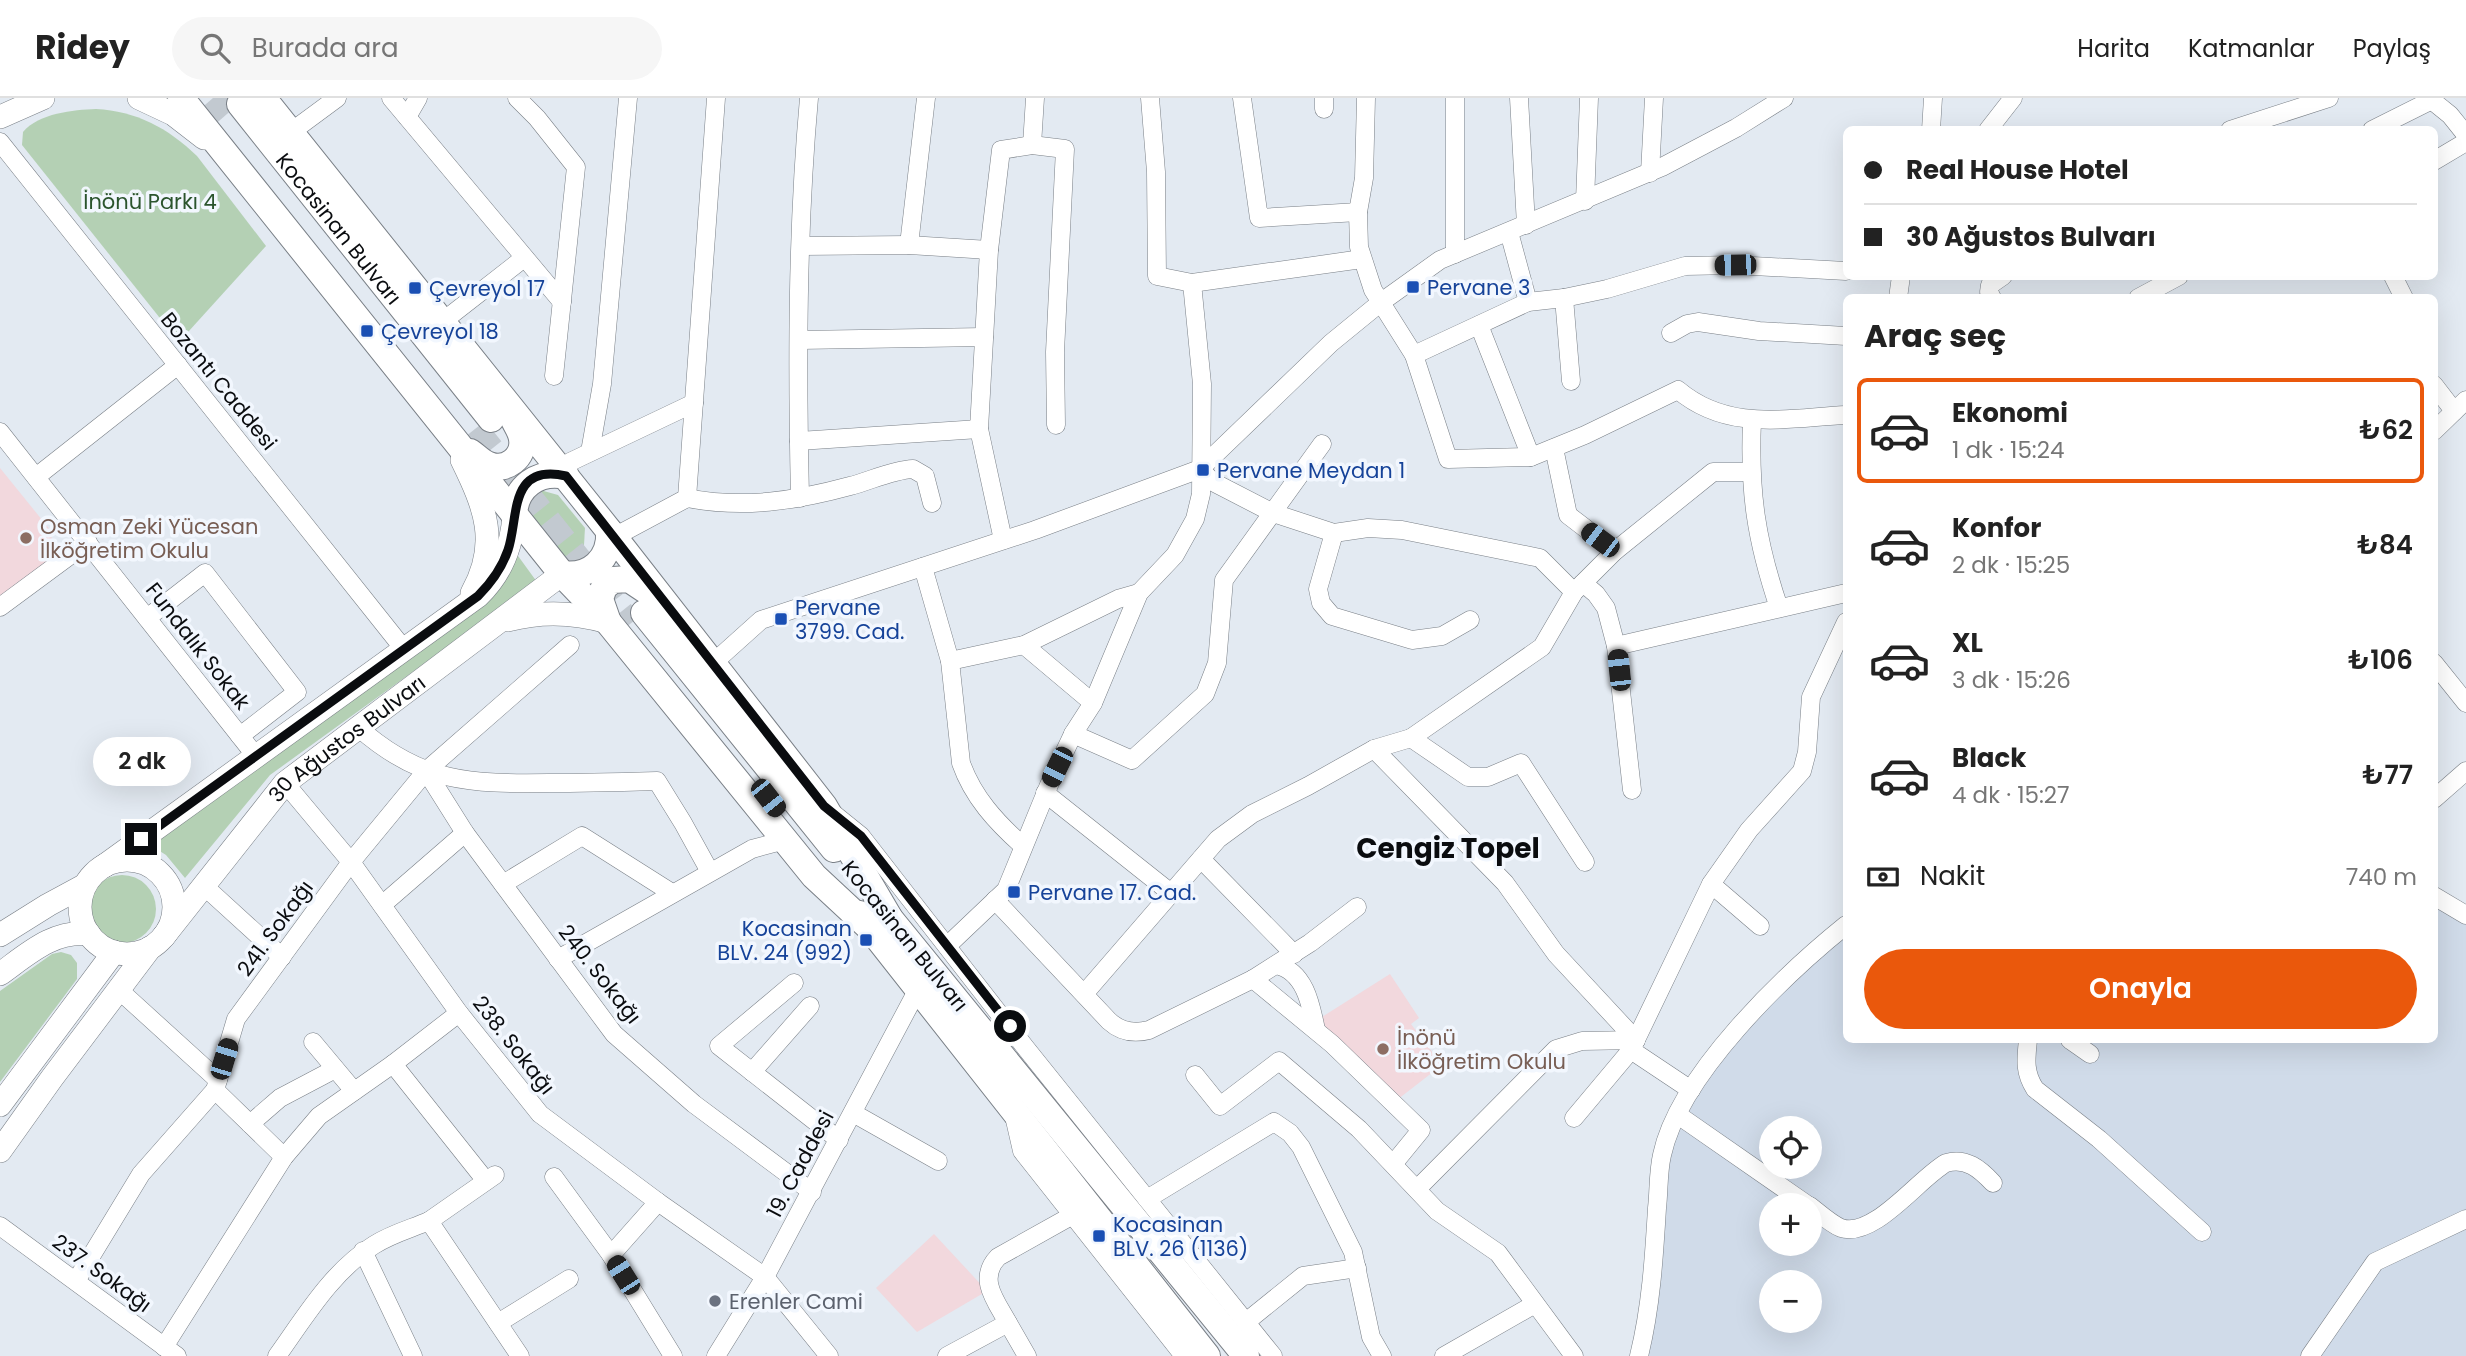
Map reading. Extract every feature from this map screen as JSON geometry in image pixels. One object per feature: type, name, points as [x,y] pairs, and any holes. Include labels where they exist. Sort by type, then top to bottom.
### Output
[{"type":"highway","points":[[181,98],[229,158],[479,420],[566,476],[612,534],[637,616],[777,830],[814,876],[880,923]]},
{"type":"highway","points":[[199,98],[201,108],[229,158]]},
{"type":"highway","points":[[254,102],[290,132],[442,321],[514,515],[562,574],[637,616],[712,664],[824,806],[880,923]]},
{"type":"highway","name":"Kocasinan Bulvarı","points":[[254,102],[479,420]]},
{"type":"highway","points":[[514,515],[519,493],[529,482],[551,474],[566,476]]},
{"type":"highway","points":[[562,574],[577,575],[597,565],[612,534]]},
{"type":"highway","name":"Kocasinan Bulvarı","points":[[637,616],[880,923],[1246,1356]]},
{"type":"highway","name":"Kocasinan Bulvarı","points":[[880,923],[918,989],[1207,1356]]},
{"type":"main road","points":[[0,117],[43,98]]},
{"type":"main road","points":[[139,98],[173,114],[229,158]]},
{"type":"main road","points":[[462,607],[481,575],[487,552],[488,531],[479,494],[479,420]]},
{"type":"main road","name":"30 Ağustos Bulvarı","points":[[104,866],[478,596],[498,571],[508,551],[514,515]]},
{"type":"main road","name":"30 Ağustos Bulvarı","points":[[0,1151],[51,1078],[119,990],[285,783],[562,574]]},
{"type":"main road","points":[[498,623],[549,613],[637,616]]},
{"type":"main road","points":[[121,860],[140,862],[163,876],[173,901],[172,920],[157,942],[133,953],[114,952],[98,944],[89,934],[80,912],[82,894],[85,885],[96,871],[104,866],[121,860]]},
{"type":"main road","points":[[30,953],[5,932],[85,885]]},
{"type":"main road","points":[[0,974],[45,942],[63,935],[89,934]]},
{"type":"main road","points":[[0,1105],[114,952]]},
{"type":"street","points":[[290,132],[337,98]]},
{"type":"street","points":[[391,98],[562,302]]},
{"type":"street","points":[[407,117],[418,98]]},
{"type":"street","points":[[517,98],[537,118],[576,167],[554,376]]},
{"type":"street","points":[[590,452],[602,384],[628,98]]},
{"type":"street","points":[[687,498],[716,98]]},
{"type":"street","points":[[800,498],[801,246],[803,168],[809,98]]},
{"type":"street","points":[[909,245],[926,98]]},
{"type":"street","points":[[1032,145],[1035,98]]},
{"type":"street","points":[[1150,98],[1157,185],[1157,276],[1192,283],[1362,259]]},
{"type":"street","points":[[1242,98],[1259,218],[1358,212]]},
{"type":"street","points":[[1366,98],[1364,178],[1357,231],[1362,259],[1380,303],[1414,355],[1448,459],[1531,457],[1678,390],[1697,404],[1718,414],[1752,420],[1843,415]]},
{"type":"street","points":[[1454,98],[1455,254]]},
{"type":"street","points":[[1520,98],[1526,225]]},
{"type":"street","points":[[1585,201],[1588,98]]},
{"type":"street","points":[[1650,173],[1654,98]]},
{"type":"street","points":[[712,664],[761,620],[1003,540],[1200,469],[1300,371],[1380,303],[1440,260],[1650,173],[1724,134],[1784,98]]},
{"type":"street","points":[[1931,126],[1933,98]]},
{"type":"street","points":[[1996,126],[2013,98]]},
{"type":"street","points":[[2242,126],[2329,98]]},
{"type":"street","points":[[2379,126],[2430,99],[2450,115],[2466,135]]},
{"type":"street","name":"Bozantı Caddesi","points":[[0,142],[403,648]]},
{"type":"street","points":[[2438,159],[2466,142]]},
{"type":"street","points":[[1003,540],[979,429],[989,250],[1001,150],[1032,145],[1065,149],[1055,352],[1056,425]]},
{"type":"street","points":[[1508,232],[1528,302]]},
{"type":"street","points":[[801,246],[909,245],[989,250]]},
{"type":"street","points":[[442,321],[524,258]]},
{"type":"street","points":[[1414,355],[1528,302],[1607,289],[1685,266],[1735,265],[1843,271]]},
{"type":"street","points":[[1990,294],[1990,285],[1997,280]]},
{"type":"street","points":[[947,946],[1006,890],[1045,793],[1073,734],[1093,703],[1139,593],[1165,567],[1190,531],[1199,506],[1202,384],[1192,283]]},
{"type":"street","points":[[2149,294],[2171,286]]},
{"type":"street","points":[[1564,298],[1571,382]]},
{"type":"street","points":[[1671,333],[1687,324],[1698,322],[1759,331],[1843,336]]},
{"type":"street","points":[[1479,325],[1531,457]]},
{"type":"street","points":[[799,340],[984,337]]},
{"type":"street","points":[[36,477],[178,365]]},
{"type":"street","points":[[2438,388],[2460,406],[2438,427]]},
{"type":"street","points":[[566,476],[570,462],[694,403]]},
{"type":"street","points":[[1752,420],[1750,472],[1758,533],[1779,608]]},
{"type":"street","points":[[799,441],[979,429]]},
{"type":"street","name":"Fundalık Sokak","points":[[0,432],[255,755]]},
{"type":"street","points":[[1073,734],[1132,760],[1205,694],[1217,663],[1224,580],[1322,444]]},
{"type":"street","points":[[1553,448],[1568,515],[1615,551]]},
{"type":"street","points":[[612,534],[687,498],[743,505],[800,498],[913,469],[926,476],[932,503]]},
{"type":"street","points":[[1200,469],[1213,482],[1273,513],[1334,533],[1368,528],[1402,530],[1540,558],[1578,587],[1596,594],[1606,608],[1616,646],[1632,790]]},
{"type":"street","points":[[1084,994],[1218,839],[1252,814],[1374,748],[1411,738],[1542,647],[1578,587],[1615,551],[1713,472],[1750,472]]},
{"type":"street","points":[[1334,533],[1318,589],[1321,603],[1332,616],[1403,638],[1422,640],[1442,636],[1470,620]]},
{"type":"street","points":[[0,607],[88,542]]},
{"type":"street","points":[[923,567],[950,661],[961,763],[975,794],[993,817],[1023,846]]},
{"type":"street","points":[[147,618],[205,573],[297,692],[240,736]]},
{"type":"street","points":[[950,661],[1024,645],[1118,599],[1139,593]]},
{"type":"street","points":[[1616,646],[1843,594]]},
{"type":"street","points":[[1574,1118],[1634,1045],[1710,884],[1749,830],[1802,771],[1807,752],[1811,697],[1843,628]]},
{"type":"street","name":"241. Sokağı","points":[[76,1282],[141,1174],[216,1085],[236,1018],[352,862],[426,771],[570,645]]},
{"type":"street","points":[[1024,645],[1093,703]]},
{"type":"street","points":[[2438,668],[2466,703]]},
{"type":"street","points":[[359,727],[390,752],[426,771],[462,781],[657,781],[710,872]]},
{"type":"street","points":[[1411,738],[1468,777],[1488,777],[1521,763],[1585,862]]},
{"type":"street","points":[[1374,748],[1505,883],[1556,954],[1634,1045],[1691,1090]]},
{"type":"street","name":"240. Sokağı","points":[[426,771],[465,833],[614,1034],[704,1112],[812,1192]]},
{"type":"street","points":[[2438,790],[2466,771]]},
{"type":"street","name":"238. Sokağı","points":[[285,783],[352,862],[459,1013],[540,1114],[765,1277],[829,1356]]},
{"type":"street","points":[[1045,793],[1171,893]]},
{"type":"street","points":[[824,806],[861,836],[1273,1356]]},
{"type":"street","points":[[558,959],[752,849],[777,830]]},
{"type":"street","points":[[382,905],[465,833]]},
{"type":"street","points":[[503,884],[582,836],[672,893]]},
{"type":"street","points":[[1201,859],[1294,954]]},
{"type":"street","points":[[1710,884],[1760,926]]},
{"type":"street","points":[[204,886],[282,957]]},
{"type":"street","points":[[2438,898],[2466,915]]},
{"type":"street","points":[[995,900],[1115,1026],[1128,1032],[1142,1032],[1254,979],[1294,954],[1357,907]]},
{"type":"street","points":[[1639,1356],[1651,1289],[1662,1154],[1678,1115],[1691,1090],[1719,1049],[1748,1017],[1843,928]]},
{"type":"street","points":[[1276,965],[1292,971],[1300,979],[1316,1030]]},
{"type":"street","points":[[1254,979],[1316,1030],[1421,1130],[1394,1163]]},
{"type":"street","points":[[794,984],[719,1046],[839,1140]]},
{"type":"street","name":"19. Caddesi","points":[[716,1356],[765,1277],[812,1192],[918,989]]},
{"type":"street","points":[[119,990],[216,1085],[284,1157]]},
{"type":"street","points":[[752,1072],[810,1006]]},
{"type":"street","points":[[171,1351],[284,1157],[319,1116],[459,1013]]},
{"type":"street","points":[[1417,1189],[1556,1049],[1582,1041],[1634,1045]]},
{"type":"street","points":[[313,1042],[354,1091]]},
{"type":"street","points":[[2028,1043],[2025,1065],[2035,1089],[2099,1139],[2202,1232]]},
{"type":"street","points":[[2074,1043],[2090,1054]]},
{"type":"street","points":[[1195,1075],[1220,1105],[1279,1061],[1359,1129],[1437,1211],[1498,1253],[1574,1356]]},
{"type":"street","points":[[277,1356],[332,1281],[363,1251],[388,1237],[429,1221],[491,1177],[393,1064]]},
{"type":"street","points":[[250,1124],[281,1098],[335,1069]]},
{"type":"street","points":[[1012,1109],[1022,1151],[1184,1356]]},
{"type":"street","points":[[853,1112],[938,1161]]},
{"type":"street","points":[[1678,1115],[1790,1193]]},
{"type":"street","points":[[1147,1199],[1275,1122],[1290,1133],[1301,1147],[1353,1252],[1371,1337],[1382,1356]]},
{"type":"street","points":[[1822,1215],[1841,1228],[1856,1228],[1879,1219],[1946,1164],[1958,1161],[1971,1164],[1993,1182]]},
{"type":"street","points":[[554,1177],[611,1255],[673,1356]]},
{"type":"street","points":[[611,1255],[658,1202]]},
{"type":"street","points":[[1027,1356],[989,1289],[988,1273],[991,1264],[998,1257],[1073,1215]]},
{"type":"street","points":[[2310,1356],[2375,1262],[2466,1219]]},
{"type":"street","points":[[429,1221],[520,1356]]},
{"type":"street","name":"237. Sokağı","points":[[0,1226],[171,1351]]},
{"type":"street","points":[[363,1251],[413,1356]]},
{"type":"street","points":[[1245,1322],[1303,1276],[1357,1268]]},
{"type":"street","points":[[498,1323],[569,1279]]},
{"type":"street","points":[[1449,1355],[1535,1304]]},
{"type":"street","points":[[947,1356],[1008,1323]]},
{"type":"shaded area","name":"Osman Zeki Yücesan İlköğretim Okulu","points":[[0,468],[51,531],[52,544],[49,560],[0,602]]},
{"type":"shaded area","points":[[2438,898],[2466,915],[2466,1356],[1639,1356],[1661,1154],[1695,1085],[1843,929],[1843,1043],[2438,1043]]},
{"type":"shaded area","name":"İnönü İlköğretim Okulu","points":[[1390,974],[1419,1018],[1411,1024],[1442,1065],[1393,1103],[1314,1022]]},
{"type":"shaded area","points":[[934,1234],[987,1291],[917,1332],[876,1288]]},
{"type":"green space","name":"İnönü Parkı 4","points":[[96,109],[138,117],[175,137],[197,156],[266,246],[179,342],[22,145],[23,132],[38,121],[67,112]]},
{"type":"green space","points":[[540,490],[558,495],[585,528],[584,545],[577,554],[562,560],[520,509]]},
{"type":"green space","points":[[513,549],[537,582],[270,775],[185,878],[166,855],[147,843],[472,613]]},
{"type":"green space","points":[[122,875],[135,878],[146,885],[153,896],[156,909],[153,922],[146,933],[135,940],[122,943],[109,940],[98,933],[91,922],[88,909],[91,896],[98,885],[109,878]]},
{"type":"green space","points":[[61,952],[71,955],[77,963],[77,979],[0,1082],[0,991],[52,954]]},
{"type":"tunnel","points":[[213,98],[227,114]]},
{"type":"tunnel","points":[[475,429],[630,624]]},
{"type":"place","name":"Pervane 3","points":[[1413,287]]},
{"type":"place","name":"Çevreyol 17","points":[[415,288]]},
{"type":"place","name":"Çevreyol 18","points":[[367,331]]},
{"type":"place","name":"Pervane Meydan 1","points":[[1203,470]]},
{"type":"place","name":"Osman Zeki Yücesan İlköğretim Okulu","points":[[26,538]]},
{"type":"place","name":"Pervane 3799. Cad.","points":[[781,619]]},
{"type":"place","name":"Pervane 17. Cad.","points":[[1014,892]]},
{"type":"place","name":"Kocasinan BLV. 24 (992)","points":[[866,940]]},
{"type":"place","name":"İnönü İlköğretim Okulu","points":[[1383,1049]]},
{"type":"place","name":"Kocasinan BLV. 26 (1136)","points":[[1099,1236]]},
{"type":"place","name":"Erenler Cami","points":[[715,1301]]},
{"type":"district","name":"Cengiz Topel","points":[[1448,848]]},
{"type":"route","points":[[141,839],[478,596],[498,571],[508,551],[514,527],[514,508],[519,493],[529,482],[543,475],[566,476],[824,806],[861,836],[1010,1026]]}]
